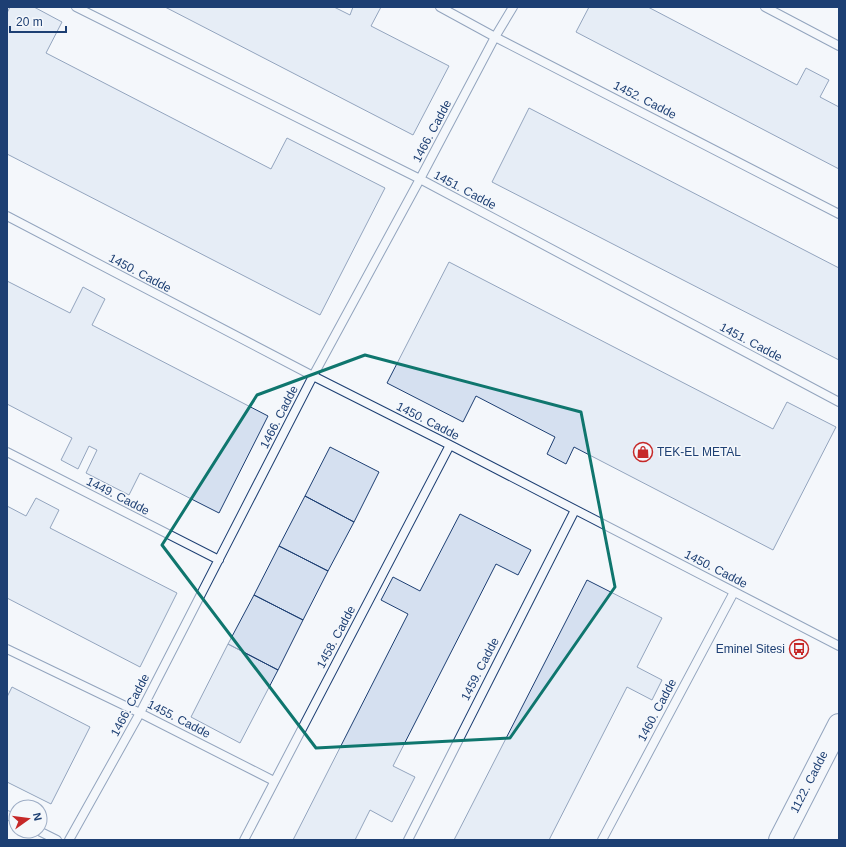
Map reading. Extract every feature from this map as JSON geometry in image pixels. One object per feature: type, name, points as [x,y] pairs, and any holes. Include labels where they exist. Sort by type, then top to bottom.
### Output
[{"type":"main road","name":"1122. Cadde","points":[[780,840],[839,725]]},
{"type":"lane","name":"1451. Cadde","points":[[76,7],[420,179],[839,402]]},
{"type":"lane","name":"1452. Cadde","points":[[440,7],[495,37],[839,214]]},
{"type":"lane","name":"1466. Cadde","points":[[69,840],[140,713],[313,376],[495,37],[513,7]]},
{"type":"lane","points":[[766,7],[839,46]]},
{"type":"lane","name":"1450. Cadde","points":[[7,216],[313,376],[839,646]]},
{"type":"lane","name":"1458. Cadde","points":[[244,840],[450,445]]},
{"type":"lane","name":"1449. Cadde","points":[[7,452],[219,560]]},
{"type":"lane","name":"1459. Cadde","points":[[408,840],[574,510]]},
{"type":"lane","name":"1460. Cadde","points":[[602,840],[734,592]]},
{"type":"lane","name":"1455. Cadde","points":[[7,649],[274,780]]},
{"type":"lane","points":[[48,836],[57,840]]},
{"type":"highlighted area","points":[[365,355],[581,412],[615,587],[510,738],[316,748],[162,545],[257,395]]},
{"type":"building","points":[[10,7],[34,7],[62,22],[46,53],[271,169],[287,138],[385,188],[320,315],[7,154],[7,13]]},
{"type":"building","points":[[165,7],[334,7],[350,15],[353,7],[381,7],[371,26],[449,66],[413,135]]},
{"type":"building","points":[[589,7],[648,7],[797,85],[806,68],[829,80],[820,97],[839,107],[839,169],[576,32]]},
{"type":"building","points":[[529,108],[839,268],[839,360],[492,182]]},
{"type":"building","points":[[449,262],[773,429],[787,402],[836,427],[773,550],[574,447],[566,464],[547,454],[555,437],[476,396],[463,422],[387,383]]},
{"type":"building","points":[[7,281],[70,313],[83,287],[105,299],[92,325],[268,416],[219,513],[140,473],[129,495],[86,473],[97,450],[89,446],[78,469],[61,460],[72,438],[7,404]]},
{"type":"building","points":[[330,447],[379,472],[354,522],[305,496]]},
{"type":"building","points":[[305,496],[354,522],[328,571],[279,546]]},
{"type":"building","points":[[36,498],[59,510],[50,528],[177,593],[140,667],[7,598],[7,506],[26,516]]},
{"type":"building","points":[[460,514],[531,550],[518,575],[496,564],[393,766],[415,777],[392,822],[370,810],[355,840],[293,840],[408,614],[381,600],[393,577],[420,591]]},
{"type":"building","points":[[279,546],[328,571],[303,620],[254,595]]},
{"type":"building","points":[[587,580],[662,618],[637,667],[662,680],[652,700],[627,687],[549,840],[454,840]]},
{"type":"building","points":[[254,595],[303,620],[278,670],[228,644]]},
{"type":"building","points":[[228,644],[278,670],[240,743],[191,717]]},
{"type":"building","points":[[12,687],[90,727],[51,804],[48,802],[48,799],[41,799],[7,782],[7,697]]},
{"type":"place","name":"TEK-EL METAL","points":[[643,452]]},
{"type":"place","name":"Eminel Sitesi","points":[[799,649]]}]
